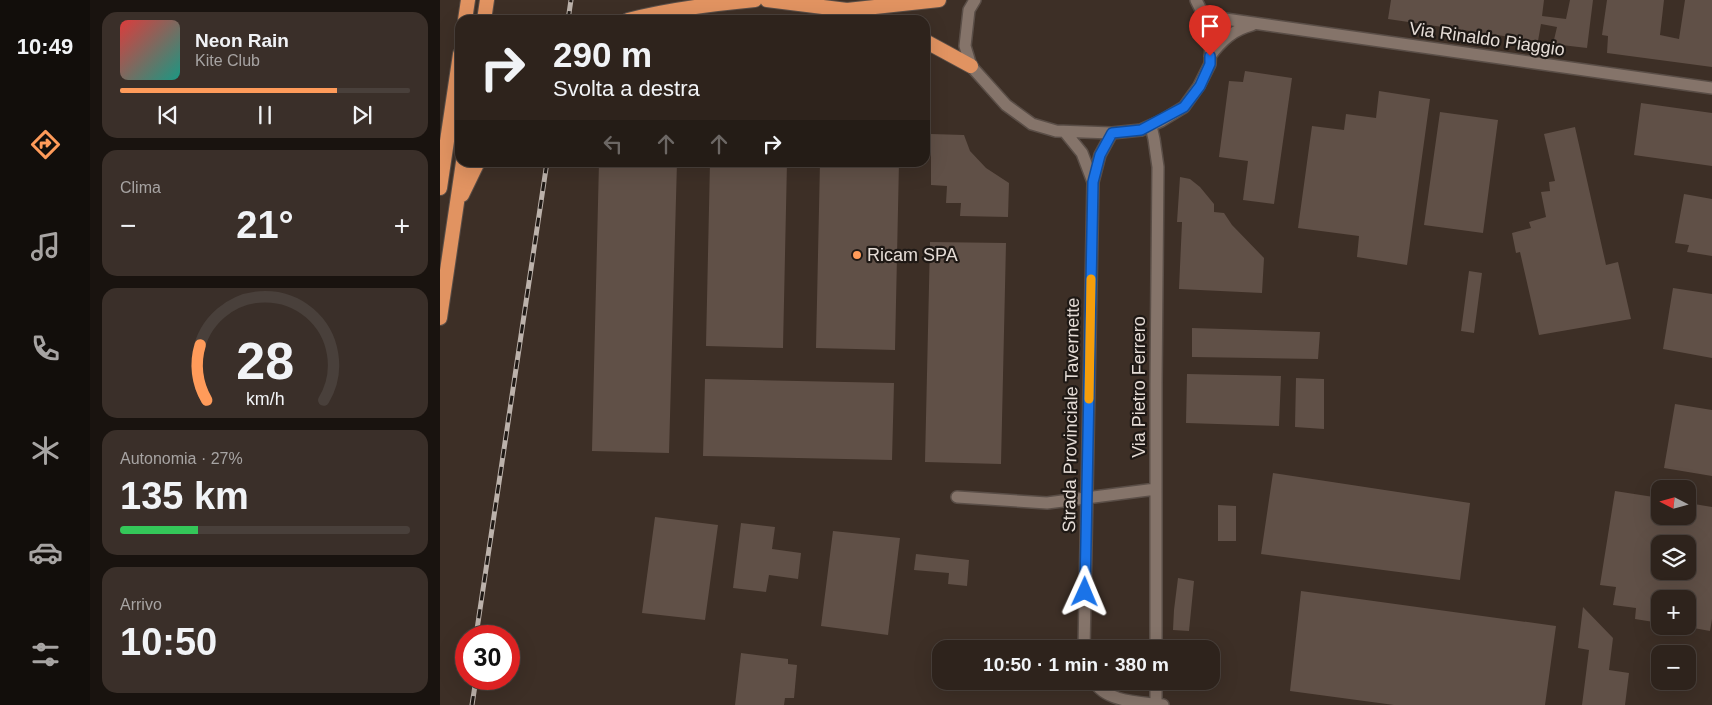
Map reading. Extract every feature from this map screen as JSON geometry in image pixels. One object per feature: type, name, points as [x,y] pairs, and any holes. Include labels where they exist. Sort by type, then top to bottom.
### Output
[{"type":"highway","points":[[466,15],[468,0]]},
{"type":"highway","points":[[485,15],[488,0]]},
{"type":"highway","points":[[647,15],[705,4],[755,0]]},
{"type":"highway","points":[[767,0],[846,10],[939,0]]},
{"type":"highway","points":[[846,10],[858,15]]},
{"type":"highway","points":[[930,44],[971,66]]},
{"type":"highway","points":[[440,188],[455,88]]},
{"type":"highway","points":[[440,318],[462,167]]},
{"type":"highway","points":[[457,207],[476,167]]},
{"type":"street","points":[[975,0],[969,10],[965,46],[971,66],[1006,105],[1032,124],[1056,131],[1112,133],[1141,130],[1151,126],[1184,107],[1200,86],[1210,64],[1211,40],[1204,16],[1196,0]]},
{"type":"street","name":"Via Rinaldo Piaggio","points":[[1204,16],[1712,88]]},
{"type":"street","name":"Via Rinaldo Piaggio","points":[[1210,56],[1228,35],[1242,27],[1256,24]]},
{"type":"street","name":"Via Pietro Ferrero","points":[[1151,126],[1158,167],[1156,640]]},
{"type":"street","name":"Strada Provinciale Tavernette","points":[[1065,132],[1082,153],[1093,182]]},
{"type":"street","name":"Strada Provinciale Tavernette","points":[[1084,640],[1093,182],[1100,155],[1112,133]]},
{"type":"street","points":[[957,497],[1048,503],[1156,489]]},
{"type":"street","points":[[1102,690],[1113,697],[1158,705],[1157,690]]},
{"type":"building","points":[[1391,0],[1544,0],[1542,16],[1566,19],[1570,0],[1593,0],[1587,48],[1553,44],[1557,27],[1541,24],[1538,41],[1388,19]]},
{"type":"building","points":[[1607,0],[1664,0],[1660,35],[1679,39],[1685,0],[1712,0],[1712,67],[1607,53],[1608,36],[1602,35]]},
{"type":"building","points":[[1245,71],[1292,78],[1274,204],[1243,200],[1248,161],[1219,157],[1229,81],[1243,82]]},
{"type":"building","points":[[1379,91],[1430,99],[1407,265],[1357,257],[1359,236],[1298,228],[1312,126],[1344,130],[1346,114],[1376,118]]},
{"type":"building","points":[[1641,103],[1712,113],[1712,166],[1634,155]]},
{"type":"building","points":[[1440,112],[1498,120],[1483,233],[1424,225]]},
{"type":"building","points":[[1575,127],[1606,265],[1618,262],[1631,319],[1539,335],[1520,252],[1516,253],[1512,233],[1531,228],[1529,222],[1546,217],[1541,192],[1550,191],[1549,182],[1555,181],[1544,134]]},
{"type":"building","points":[[931,134],[964,135],[970,151],[986,168],[1009,183],[1008,217],[960,216],[961,203],[946,203],[947,186],[931,185]]},
{"type":"building","points":[[599,167],[677,167],[669,453],[592,451]]},
{"type":"building","points":[[710,167],[787,167],[783,348],[706,346]]},
{"type":"building","name":"Ricam SPA","points":[[820,167],[899,167],[895,350],[816,348]]},
{"type":"building","points":[[1180,177],[1190,179],[1200,187],[1214,204],[1214,212],[1224,213],[1232,225],[1264,258],[1262,293],[1179,289],[1182,222],[1177,222]]},
{"type":"building","points":[[1684,194],[1712,199],[1712,256],[1687,252],[1689,245],[1675,243]]},
{"type":"building","points":[[930,242],[1006,243],[1001,464],[925,462]]},
{"type":"building","points":[[1469,271],[1482,273],[1474,333],[1461,331]]},
{"type":"building","points":[[1673,288],[1712,294],[1712,358],[1663,349]]},
{"type":"building","points":[[1192,328],[1320,332],[1318,359],[1192,357]]},
{"type":"building","points":[[1187,374],[1281,376],[1279,426],[1186,423]]},
{"type":"building","points":[[1296,378],[1324,379],[1324,429],[1295,427]]},
{"type":"building","points":[[705,379],[894,383],[892,460],[703,456]]},
{"type":"building","points":[[1675,404],[1712,410],[1712,476],[1664,468]]},
{"type":"building","points":[[1273,473],[1470,503],[1460,580],[1261,554]]},
{"type":"building","points":[[1615,491],[1651,497],[1651,525],[1696,525],[1696,504],[1712,507],[1712,619],[1710,631],[1696,628],[1696,590],[1651,590],[1651,622],[1635,619],[1636,608],[1613,605],[1616,587],[1600,585]]},
{"type":"building","points":[[1218,505],[1236,506],[1236,541],[1218,541]]},
{"type":"building","points":[[655,517],[718,525],[705,620],[642,613]]},
{"type":"building","points":[[741,523],[775,527],[772,549],[801,553],[798,579],[769,575],[766,592],[733,588]]},
{"type":"building","points":[[833,531],[900,538],[888,635],[821,626]]},
{"type":"building","points":[[916,554],[969,560],[967,586],[948,584],[949,573],[914,570]]},
{"type":"building","points":[[1178,578],[1194,581],[1189,631],[1173,630]]},
{"type":"building","points":[[1301,591],[1556,626],[1545,705],[1394,705],[1290,691]]},
{"type":"building","points":[[1583,607],[1613,638],[1609,670],[1629,673],[1625,705],[1582,705],[1589,650],[1578,648]]},
{"type":"building","points":[[741,653],[788,659],[788,664],[797,665],[794,698],[785,698],[784,705],[735,705]]},
{"type":"railway","points":[[569,15],[571,0]]},
{"type":"railway","points":[[478,625],[546,167]]},
{"type":"railway","points":[[472,705],[474,690]]},
{"type":"slow traffic","points":[[1089,399],[1091,279]]},
{"type":"place","name":"Ricam SPA","points":[[857,255]]},
{"type":"route","points":[[1085,592],[1093,182],[1100,155],[1112,133],[1141,130],[1184,107],[1200,86],[1210,64],[1210,56]]}]
